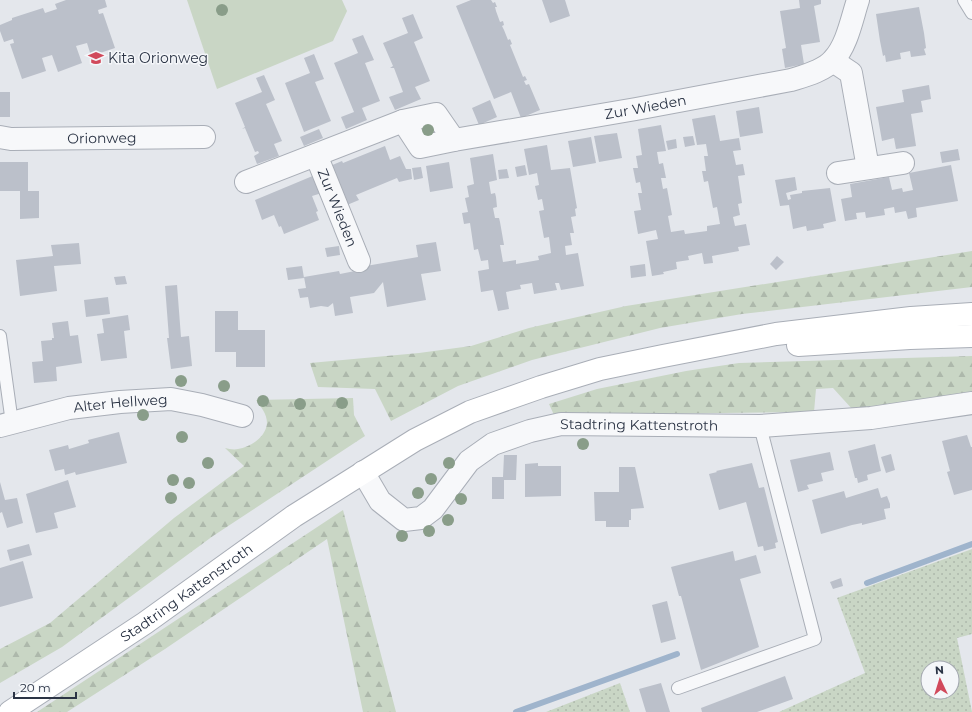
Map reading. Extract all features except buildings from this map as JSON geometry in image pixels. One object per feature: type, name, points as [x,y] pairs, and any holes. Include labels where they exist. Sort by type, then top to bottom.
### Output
[{"type":"main road","name":"Stadtring Kattenstroth","points":[[10,712],[145,623],[294,516],[415,440],[470,412],[541,387],[600,369],[663,356],[776,334],[912,318],[972,314]]},
{"type":"main road","name":"Stadtring Kattenstroth","points":[[663,356],[886,340],[972,336]]},
{"type":"street","name":"Zur Wieden","points":[[403,121],[420,147],[791,80],[816,72],[833,61],[848,33],[858,0]]},
{"type":"street","points":[[833,61],[851,73],[868,168]]},
{"type":"street","name":"Zur Wieden","points":[[246,182],[403,121],[436,114],[454,140]]},
{"type":"street","name":"Orionweg","points":[[0,136],[10,139],[204,136]]},
{"type":"street","name":"Zur Wieden","points":[[316,155],[359,261]]},
{"type":"street","points":[[838,173],[903,163]]},
{"type":"street","name":"Alter Hellweg","points":[[6,424],[69,408],[120,402],[171,399],[202,405],[242,416]]},
{"type":"street","name":"Stadtring Kattenstroth","points":[[363,472],[380,501],[404,520],[421,518],[433,509],[469,461],[493,444],[530,430],[561,424],[760,426],[871,418],[972,403]]},
{"type":"lane","points":[[964,0],[972,13]]},
{"type":"lane","points":[[0,336],[6,424]]},
{"type":"lane","points":[[678,688],[815,639],[760,426]]},
{"type":"green space","points":[[187,0],[342,0],[347,11],[333,41],[217,89]]},
{"type":"green space","points":[[972,251],[972,287],[742,314],[660,328],[532,360],[458,386],[391,421],[375,389],[318,387],[310,363],[419,353],[471,346],[529,328],[626,306]]},
{"type":"green space","points":[[972,356],[972,395],[853,410],[833,388],[816,389],[814,412],[554,415],[549,404],[597,389],[686,371],[739,363]]},
{"type":"green space","points":[[353,398],[354,415],[365,436],[213,536],[62,647],[0,683],[0,649],[50,623],[174,518],[244,466],[225,448],[243,448],[253,444],[264,433],[267,423],[266,417],[256,400]]},
{"type":"green space","points":[[343,510],[396,712],[363,712],[327,539],[165,649],[67,712],[37,712]]},
{"type":"green space","points":[[972,549],[972,634],[957,638],[972,712],[779,712],[865,673],[837,598]]},
{"type":"green space","points":[[620,683],[630,712],[546,712]]},
{"type":"waterway","points":[[867,583],[972,544]]},
{"type":"waterway","points":[[516,712],[677,654]]},
{"type":"place","name":"Kita Orionweg","points":[[96,58]]}]
